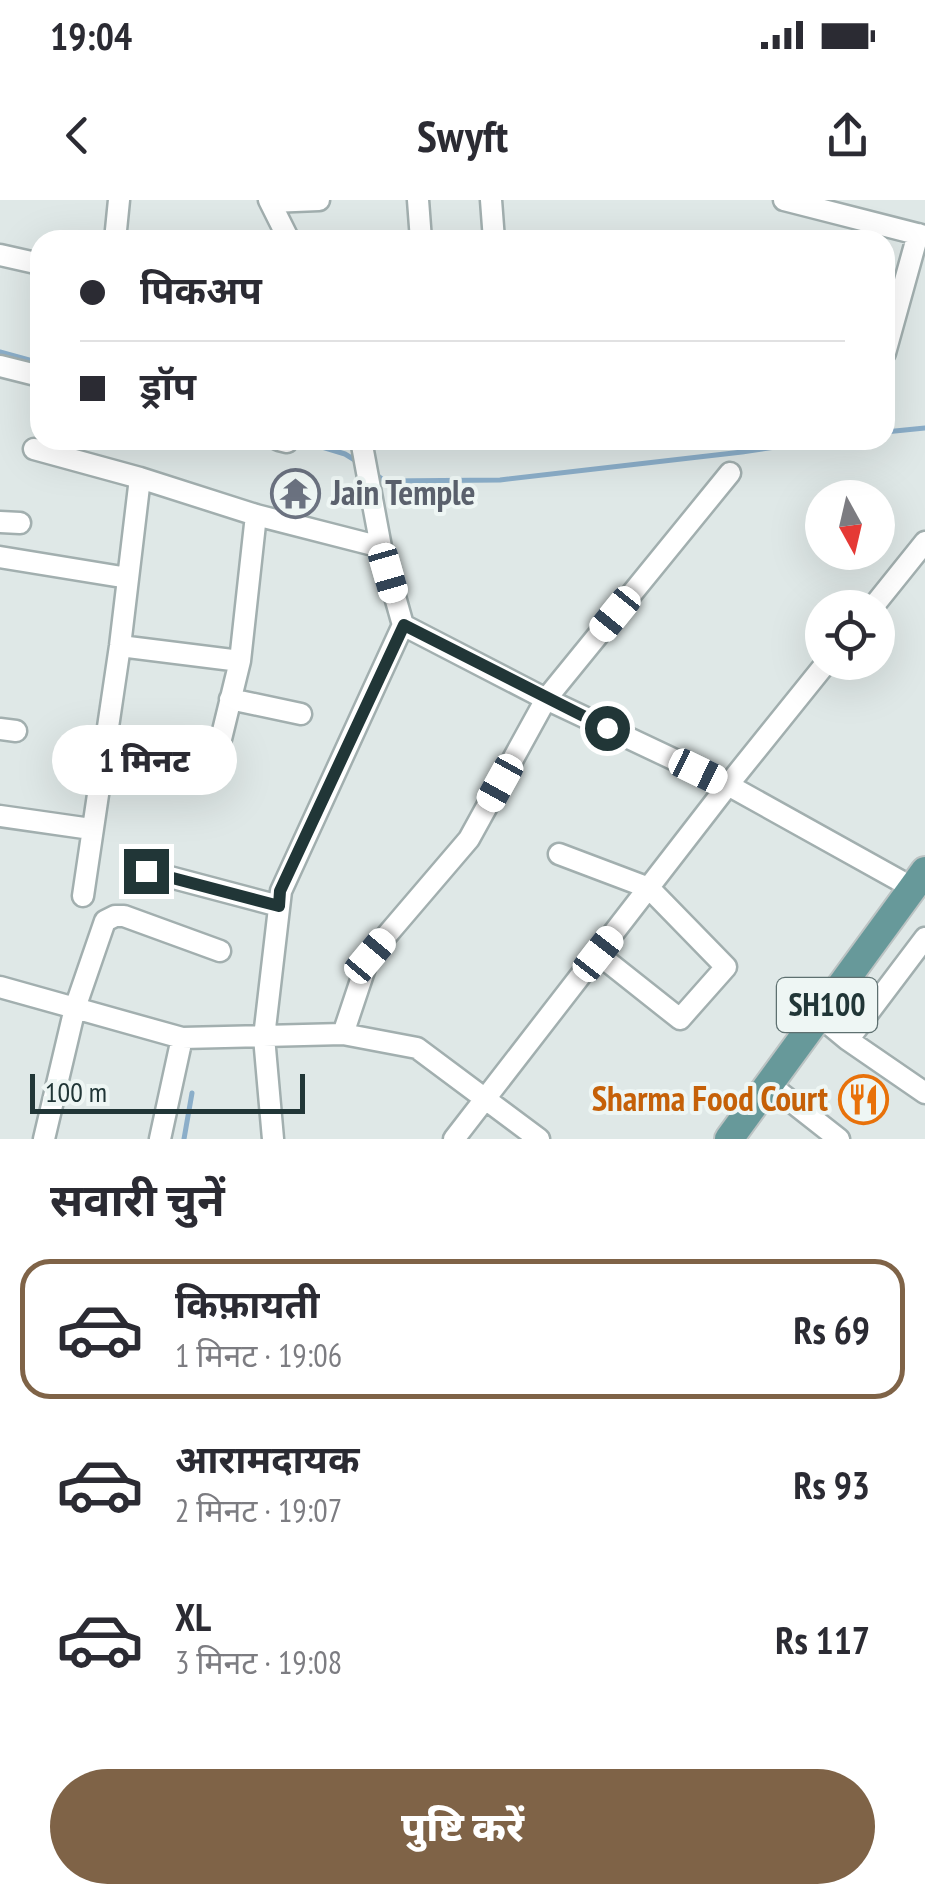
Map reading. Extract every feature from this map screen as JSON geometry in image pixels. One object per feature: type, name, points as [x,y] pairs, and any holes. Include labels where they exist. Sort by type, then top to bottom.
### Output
[{"type":"main road","name":"SH100","points":[[739,1136],[769,1084],[919,880]]},
{"type":"street","points":[[116,230],[119,200]]},
{"type":"street","points":[[284,230],[270,201],[319,200]]},
{"type":"street","points":[[418,200],[420,230]]},
{"type":"street","points":[[491,200],[493,230]]},
{"type":"street","points":[[784,200],[859,209],[921,235],[895,320]]},
{"type":"street","points":[[0,255],[30,262]]},
{"type":"street","points":[[0,366],[30,374]]},
{"type":"street","points":[[38,450],[256,515],[380,547]]},
{"type":"street","points":[[273,1139],[264,1037],[280,891],[404,625],[380,547],[366,450]]},
{"type":"street","points":[[343,1034],[370,956],[469,839],[546,699],[730,473]]},
{"type":"street","points":[[82,896],[120,646],[140,478]]},
{"type":"street","points":[[220,739],[240,662],[256,515]]},
{"type":"street","points":[[886,590],[925,542]]},
{"type":"street","points":[[0,557],[128,578]]},
{"type":"street","points":[[404,625],[546,699],[919,880]]},
{"type":"street","points":[[120,646],[240,662]]},
{"type":"street","points":[[454,1139],[813,680]]},
{"type":"street","points":[[230,698],[301,714]]},
{"type":"street","points":[[0,816],[92,828]]},
{"type":"street","points":[[559,854],[649,888],[726,967],[680,1019],[598,954]]},
{"type":"street","points":[[146,871],[277,923]]},
{"type":"street","points":[[44,1139],[75,1008],[105,921],[124,916],[220,951]]},
{"type":"street","points":[[848,1040],[925,938]]},
{"type":"street","points":[[0,987],[182,1038],[343,1034],[417,1048],[539,1139]]},
{"type":"street","points":[[819,1016],[925,1093]]},
{"type":"street","points":[[160,1139],[182,1038]]},
{"type":"street","points":[[769,1084],[839,1139]]},
{"type":"waterway","points":[[0,352],[30,360]]},
{"type":"waterway","points":[[895,431],[925,428]]},
{"type":"waterway","points":[[332,450],[358,462]]},
{"type":"waterway","points":[[375,474],[385,481],[500,480],[755,450]]},
{"type":"waterway","points":[[184,1139],[192,1093]]},
{"type":"place","name":"Jain Temple","points":[[296,493]]},
{"type":"place","name":"Sharma Food Court","points":[[863,1099]]},
{"type":"route","points":[[146,871],[279,906],[280,891],[404,625],[607,728]]}]
